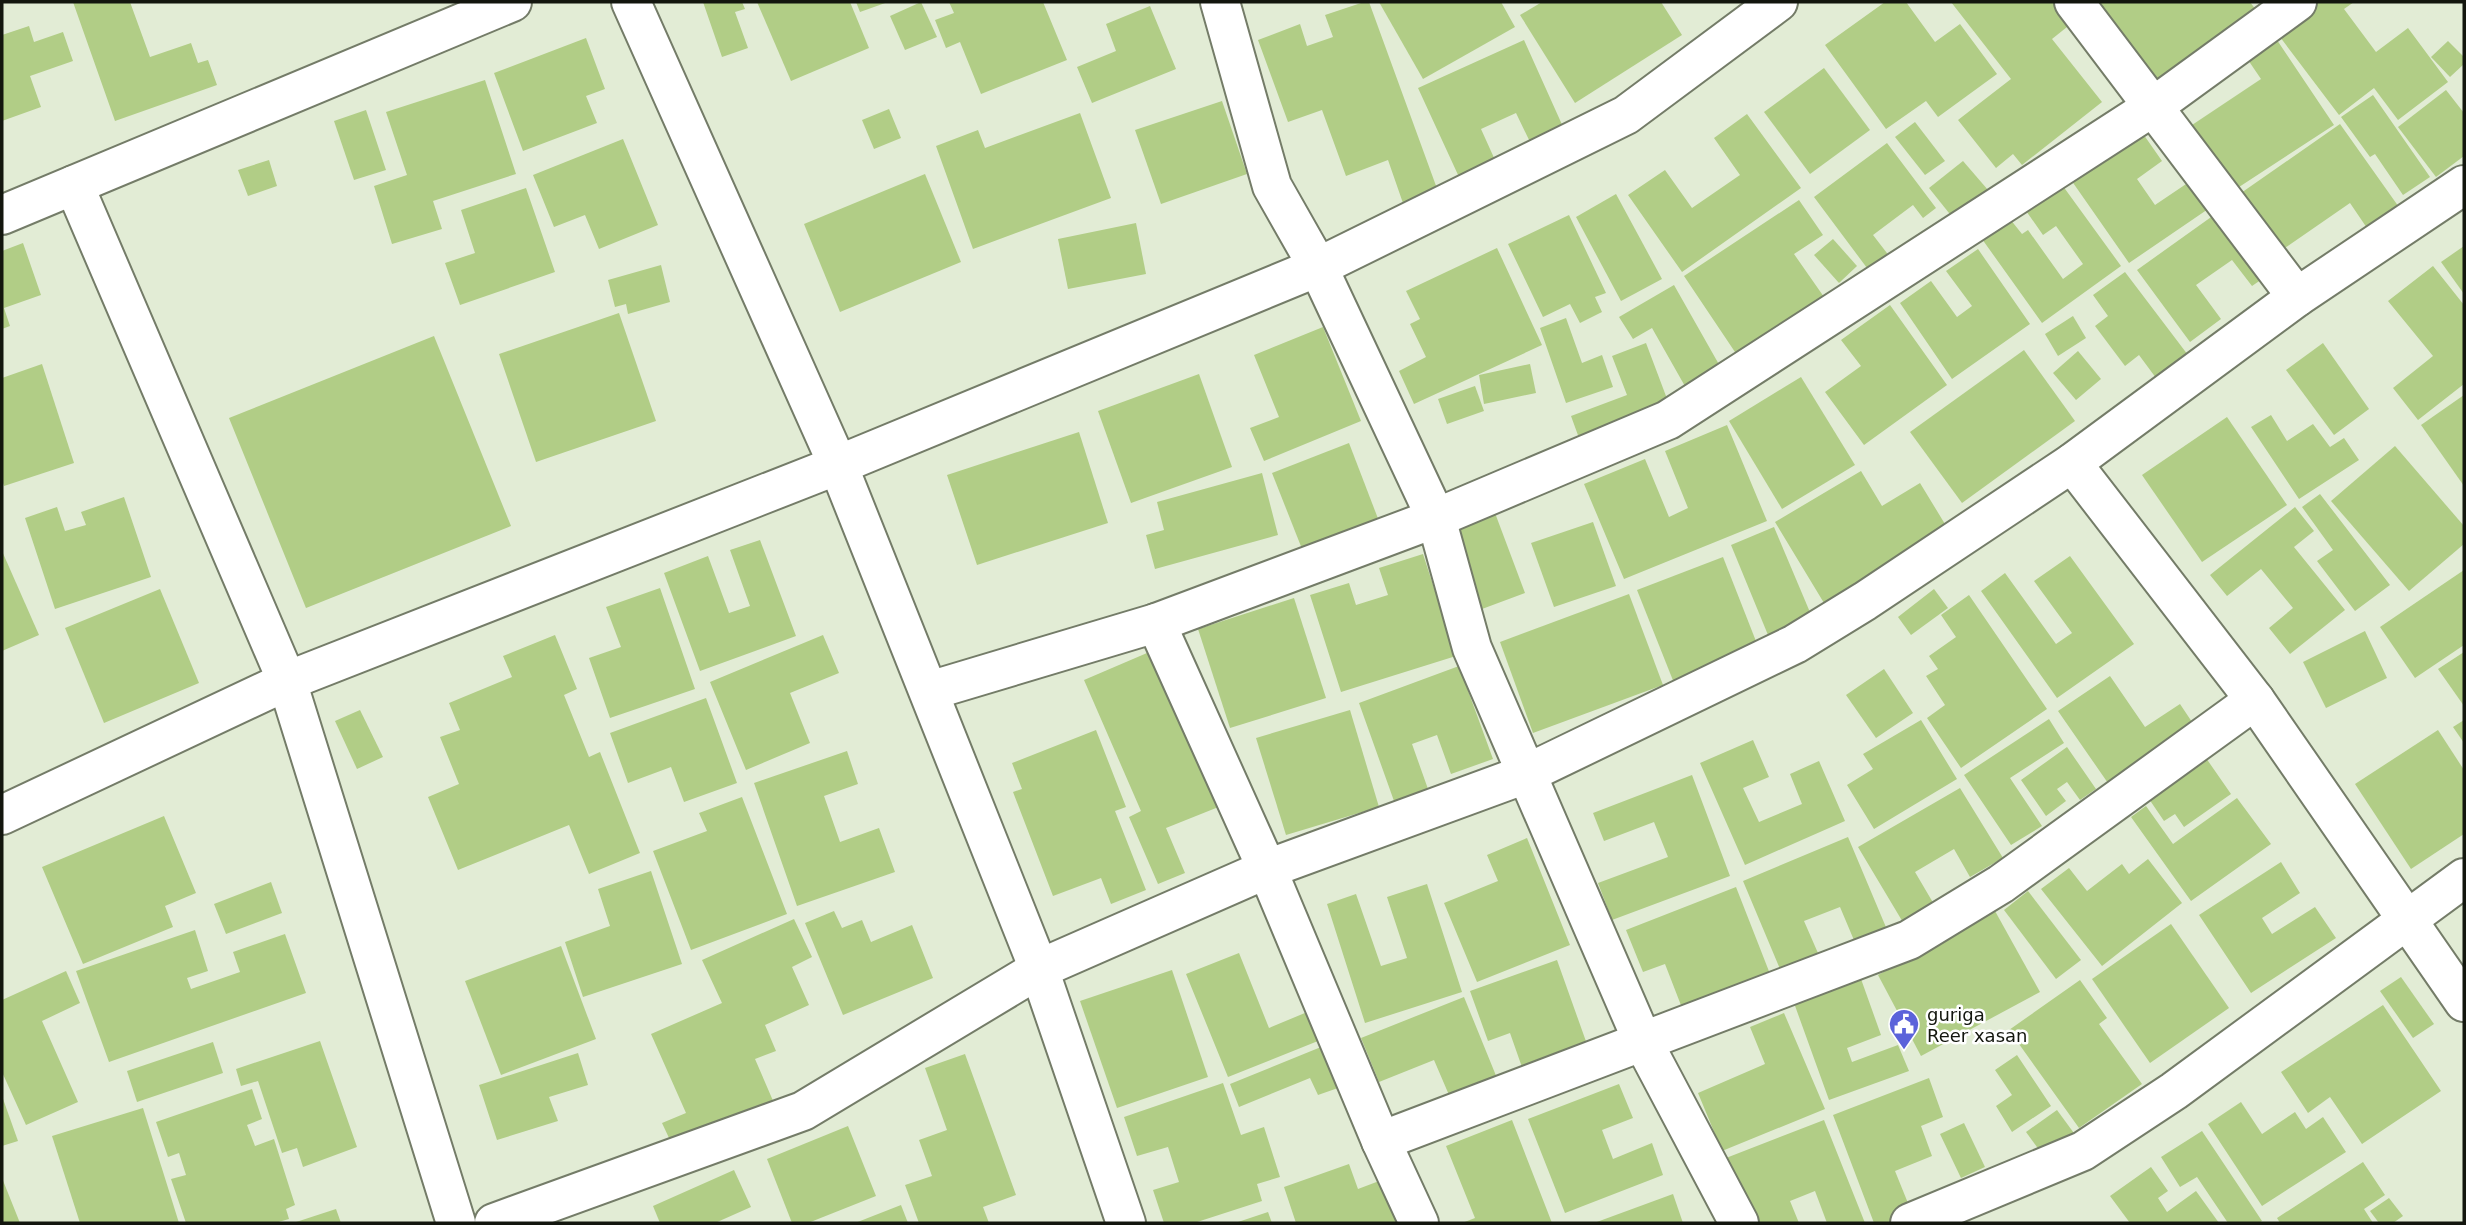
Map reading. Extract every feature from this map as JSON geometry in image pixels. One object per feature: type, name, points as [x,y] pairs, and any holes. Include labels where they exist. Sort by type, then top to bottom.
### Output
[{"type":"street","points":[[2,215],[512,2]]},
{"type":"street","points":[[631,2],[838,465],[1039,969],[1126,1223]]},
{"type":"street","points":[[2,815],[287,681],[838,465],[1318,267],[1626,115],[1778,2]]},
{"type":"street","points":[[2074,2],[2297,297]]},
{"type":"street","points":[[929,691],[1156,623],[1436,518],[1668,420],[2154,106],[2297,2]]},
{"type":"street","points":[[1224,3],[1272,186],[1318,267],[1436,518],[1472,648],[1643,1042],[1739,1223]]},
{"type":"street","points":[[74,185],[287,681],[456,1223]]},
{"type":"street","points":[[494,1223],[803,1111],[1039,969],[1268,869],[1526,774],[1795,644],[1865,601],[2072,463],[2297,297],[2464,185]]},
{"type":"street","points":[[2072,463],[2255,700],[2464,1002]]},
{"type":"street","points":[[1156,623],[1268,869],[1381,1141],[1419,1223]]},
{"type":"street","points":[[1381,1141],[1909,940],[2001,884],[2255,700]]},
{"type":"street","points":[[1910,1223],[2083,1151],[2174,1091],[2464,878]]},
{"type":"building","points":[[73,2],[130,2],[150,57],[191,43],[198,63],[208,60],[217,85],[115,121]]},
{"type":"building","points":[[703,2],[742,2],[745,9],[735,12],[748,48],[722,57]]},
{"type":"building","points":[[757,2],[850,2],[869,48],[791,81]]},
{"type":"building","points":[[856,2],[888,2],[860,12]]},
{"type":"building","points":[[921,2],[937,37],[905,50],[890,16]]},
{"type":"building","points":[[949,2],[1043,2],[1067,60],[981,94],[960,42],[946,48],[935,20],[954,13]]},
{"type":"building","points":[[1369,2],[1439,194],[1404,206],[1388,160],[1346,176],[1322,110],[1288,122],[1258,40],[1300,24],[1307,46],[1333,37],[1325,15]]},
{"type":"building","points":[[1379,2],[1501,2],[1515,27],[1423,79]]},
{"type":"building","points":[[1542,2],[1661,2],[1682,35],[1575,103],[1520,15]]},
{"type":"building","points":[[1885,2],[1906,2],[1935,42],[1960,24],[1997,74],[1938,117],[1926,101],[1886,129],[1825,45]]},
{"type":"building","points":[[1951,2],[2064,2],[2077,19],[2052,39],[2102,102],[2022,165],[2013,154],[1996,168],[1958,120],[2011,79]]},
{"type":"building","points":[[2092,2],[2250,2],[2265,22],[2161,97]]},
{"type":"building","points":[[2317,2],[2354,2],[2344,9],[2376,52],[2408,28],[2448,82],[2398,120],[2374,88],[2339,115],[2277,33]]},
{"type":"building","points":[[1150,6],[1176,69],[1092,103],[1077,67],[1116,51],[1106,24]]},
{"type":"building","points":[[29,26],[34,42],[63,32],[73,61],[30,76],[41,107],[2,121],[2,35]]},
{"type":"building","points":[[2273,34],[2334,125],[2236,189],[2192,125],[2261,79],[2244,54]]},
{"type":"building","points":[[586,38],[605,89],[586,96],[597,123],[523,151],[494,73]]},
{"type":"building","points":[[1524,40],[1564,129],[1531,144],[1516,113],[1481,129],[1495,160],[1459,177],[1418,88]]},
{"type":"building","points":[[2448,41],[2464,57],[2464,64],[2450,77],[2431,57]]},
{"type":"building","points":[[1824,68],[1870,130],[1810,174],[1764,112]]},
{"type":"building","points":[[485,80],[516,174],[433,201],[442,229],[392,244],[374,186],[407,175],[386,112]]},
{"type":"building","points":[[2446,90],[2464,113],[2464,156],[2436,177],[2398,127]]},
{"type":"building","points":[[2373,95],[2430,177],[2403,195],[2375,154],[2370,157],[2341,117]]},
{"type":"building","points":[[1222,101],[1247,174],[1161,204],[1135,130]]},
{"type":"building","points":[[889,109],[901,138],[874,149],[862,120]]},
{"type":"building","points":[[366,110],[386,170],[354,180],[334,121]]},
{"type":"building","points":[[1080,113],[1111,198],[973,249],[936,146],[978,130],[985,148]]},
{"type":"building","points":[[1747,114],[1801,188],[1682,272],[1628,195],[1665,170],[1692,208],[1740,175],[1714,138]]},
{"type":"building","points":[[1915,122],[1945,161],[1925,175],[1895,137]]},
{"type":"building","points":[[2340,124],[2401,210],[2369,231],[2350,203],[2282,250],[2241,193]]},
{"type":"building","points":[[2139,128],[2162,161],[2137,179],[2155,205],[2195,178],[2214,205],[2129,263],[2069,177]]},
{"type":"building","points":[[623,139],[658,225],[599,249],[585,215],[554,227],[533,175]]},
{"type":"building","points":[[1887,143],[1936,208],[1923,218],[1913,205],[1873,235],[1890,257],[1870,272],[1814,197]]},
{"type":"building","points":[[269,160],[277,186],[248,196],[238,170]]},
{"type":"building","points":[[1963,161],[1988,190],[1953,218],[1929,188]]},
{"type":"building","points":[[925,174],[961,262],[840,312],[804,224]]},
{"type":"building","points":[[2060,182],[2121,266],[2042,323],[1982,239],[2010,219],[2022,234],[2028,230],[2063,279],[2083,264],[2056,226],[2043,235],[2024,208]]},
{"type":"building","points":[[526,188],[555,272],[460,305],[445,263],[475,253],[461,210]]},
{"type":"building","points":[[1616,194],[1662,279],[1621,301],[1576,217]]},
{"type":"building","points":[[1799,200],[1823,235],[1794,254],[1824,297],[1737,355],[1684,276]]},
{"type":"building","points":[[2221,210],[2268,275],[2252,286],[2232,260],[2196,285],[2221,319],[2190,342],[2137,270]]},
{"type":"building","points":[[1569,215],[1606,293],[1595,297],[1602,312],[1580,323],[1570,304],[1543,317],[1508,244]]},
{"type":"building","points":[[1136,223],[1146,274],[1068,289],[1058,239]]},
{"type":"building","points":[[1833,239],[1857,266],[1839,283],[1814,255]]},
{"type":"building","points":[[23,243],[41,295],[4,308],[10,326],[2,329],[2,251]]},
{"type":"building","points":[[2464,246],[2464,294],[2441,262]]},
{"type":"building","points":[[1497,248],[1542,345],[1414,404],[1399,371],[1426,357],[1410,324],[1420,319],[1406,291]]},
{"type":"building","points":[[1978,249],[2030,324],[1952,379],[1900,303],[1931,281],[1957,317],[1972,306],[1946,271]]},
{"type":"building","points":[[661,265],[670,302],[628,314],[626,304],[615,307],[608,280]]},
{"type":"building","points":[[2433,266],[2464,305],[2464,384],[2418,420],[2393,388],[2433,356],[2388,301]]},
{"type":"building","points":[[2125,272],[2191,359],[2159,382],[2139,355],[2125,366],[2095,326],[2108,316],[2093,295]]},
{"type":"building","points":[[1674,285],[1721,368],[1686,388],[1652,328],[1633,339],[1619,317]]},
{"type":"building","points":[[1890,305],[1947,385],[1864,445],[1825,392],[1861,366],[1841,340]]},
{"type":"building","points":[[619,313],[656,421],[536,462],[499,354]]},
{"type":"building","points":[[2073,316],[2086,338],[2058,356],[2045,334]]},
{"type":"building","points":[[1566,318],[1582,363],[1602,355],[1613,387],[1566,403],[1540,328]]},
{"type":"building","points":[[1323,327],[1361,421],[1264,461],[1250,428],[1279,417],[1254,355]]},
{"type":"building","points":[[434,336],[511,526],[306,608],[229,418]]},
{"type":"building","points":[[1646,343],[1669,404],[1579,438],[1571,416],[1627,395],[1612,356]]},
{"type":"building","points":[[2323,343],[2369,409],[2334,435],[2286,370]]},
{"type":"building","points":[[2024,350],[2075,421],[1962,503],[1910,432]]},
{"type":"building","points":[[2078,351],[2101,379],[2076,400],[2053,373]]},
{"type":"building","points":[[42,364],[74,463],[4,486],[2,378]]},
{"type":"building","points":[[1530,364],[1536,393],[1484,404],[1479,375]]},
{"type":"building","points":[[1199,374],[1232,467],[1131,503],[1098,411]]},
{"type":"building","points":[[1801,377],[1855,465],[1782,509],[1729,421]]},
{"type":"building","points":[[1475,386],[1484,411],[1447,424],[1438,399]]},
{"type":"building","points":[[2464,395],[2464,486],[2421,425]]},
{"type":"building","points":[[2271,415],[2287,441],[2313,424],[2330,447],[2344,438],[2359,460],[2299,499],[2251,427]]},
{"type":"building","points":[[2227,417],[2287,505],[2202,562],[2142,475]]},
{"type":"building","points":[[1727,425],[1767,521],[1624,579],[1584,484],[1645,459],[1669,517],[1688,508],[1665,451]]},
{"type":"building","points":[[1079,432],[1108,523],[977,565],[947,475]]},
{"type":"building","points":[[1349,443],[1382,529],[1306,559],[1272,473]]},
{"type":"building","points":[[2395,446],[2464,526],[2464,544],[2409,591],[2331,501]]},
{"type":"building","points":[[1861,471],[1882,506],[1920,483],[1948,529],[1824,603],[1775,522]]},
{"type":"building","points":[[1262,473],[1278,535],[1155,569],[1146,535],[1164,530],[1157,502]]},
{"type":"building","points":[[2320,494],[2390,585],[2355,611],[2317,561],[2333,550],[2302,507]]},
{"type":"building","points":[[124,497],[151,577],[55,609],[25,518],[57,507],[65,531],[86,525],[81,512]]},
{"type":"building","points":[[2295,507],[2314,531],[2294,547],[2345,610],[2290,654],[2269,628],[2293,608],[2261,569],[2227,596],[2210,575]]},
{"type":"building","points":[[1495,513],[1525,593],[1482,609],[1453,529]]},
{"type":"building","points":[[1593,522],[1616,586],[1554,607],[1531,543]]},
{"type":"building","points":[[1774,527],[1812,617],[1768,635],[1731,545]]},
{"type":"building","points":[[760,540],[796,636],[700,671],[664,573],[708,556],[729,613],[750,606],[730,550]]},
{"type":"building","points":[[2,551],[39,635],[2,651]]},
{"type":"building","points":[[1423,554],[1456,656],[1341,692],[1310,595],[1349,583],[1356,605],[1388,595],[1379,568]]},
{"type":"building","points":[[2070,556],[2134,644],[2057,698],[1981,591],[2005,573],[2056,644],[2072,633],[2034,581]]},
{"type":"building","points":[[1723,557],[1761,654],[1676,688],[1637,590]]},
{"type":"building","points":[[2464,570],[2464,645],[2415,678],[2380,627]]},
{"type":"building","points":[[660,588],[695,689],[610,718],[589,658],[621,647],[606,607]]},
{"type":"building","points":[[160,589],[199,683],[104,723],[65,628]]},
{"type":"building","points":[[1934,589],[1948,608],[1911,635],[1898,617]]},
{"type":"building","points":[[1629,594],[1663,685],[1533,733],[1500,642]]},
{"type":"building","points":[[1969,595],[2047,709],[1961,768],[1927,718],[1945,705],[1926,676],[1938,669],[1929,656],[1956,637],[1941,615]]},
{"type":"building","points":[[1294,598],[1326,698],[1230,728],[1198,629]]},
{"type":"building","points":[[2365,631],[2387,678],[2326,708],[2303,662]]},
{"type":"building","points":[[555,635],[577,689],[564,695],[589,757],[600,752],[640,853],[589,874],[569,825],[458,870],[428,797],[459,784],[440,737],[460,730],[449,703],[512,677],[503,656]]},
{"type":"building","points":[[823,635],[839,673],[790,693],[810,743],[746,770],[710,682]]},
{"type":"building","points":[[1154,650],[1221,806],[1166,828],[1185,873],[1158,884],[1129,817],[1141,811],[1084,680]]},
{"type":"building","points":[[2464,652],[2464,706],[2438,669]]},
{"type":"building","points":[[1459,666],[1493,759],[1451,774],[1437,735],[1412,744],[1428,789],[1394,801],[1359,703]]},
{"type":"building","points":[[1884,669],[1913,713],[1876,738],[1846,695]]},
{"type":"building","points":[[2110,676],[2145,727],[2180,704],[2196,728],[2110,786],[2058,711]]},
{"type":"building","points":[[706,698],[737,783],[684,802],[671,767],[628,783],[610,733]]},
{"type":"building","points":[[360,710],[383,757],[357,769],[335,721]]},
{"type":"building","points":[[1350,710],[1379,807],[1286,835],[1256,738]]},
{"type":"building","points":[[2049,719],[2064,743],[2010,778],[2042,826],[2011,845],[1964,775]]},
{"type":"building","points":[[1921,720],[1957,779],[1874,829],[1847,785],[1873,769],[1863,754]]},
{"type":"building","points":[[2464,720],[2464,743],[2453,727]]},
{"type":"building","points":[[1096,730],[1126,807],[1115,811],[1146,890],[1111,904],[1101,878],[1053,896],[1013,792],[1022,789],[1012,763]]},
{"type":"building","points":[[2438,730],[2464,770],[2464,834],[2411,869],[2355,784]]},
{"type":"building","points":[[1753,740],[1769,777],[1743,788],[1759,822],[1802,804],[1790,774],[1819,761],[1845,821],[1745,865],[1700,763]]},
{"type":"building","points":[[2067,747],[2096,789],[2080,800],[2067,782],[2057,789],[2066,801],[2046,816],[2021,780]]},
{"type":"building","points":[[847,751],[858,784],[824,796],[840,842],[879,828],[895,872],[797,906],[754,783]]},
{"type":"building","points":[[2206,758],[2231,794],[2184,827],[2175,814],[2164,821],[2149,799]]},
{"type":"building","points":[[1692,775],[1730,876],[1612,920],[1598,883],[1668,857],[1654,822],[1604,841],[1593,813]]},
{"type":"building","points":[[1960,788],[2003,858],[1970,877],[1954,849],[1915,872],[1935,906],[1904,924],[1858,847]]},
{"type":"building","points":[[742,797],[787,914],[691,950],[653,851],[707,831],[699,813]]},
{"type":"building","points":[[2237,798],[2271,844],[2191,901],[2131,817],[2146,806],[2173,844]]},
{"type":"building","points":[[164,816],[196,893],[165,906],[173,927],[83,964],[42,867]]},
{"type":"building","points":[[1848,837],[1888,932],[1856,945],[1840,907],[1804,921],[1821,960],[1783,976],[1743,881]]},
{"type":"building","points":[[1527,838],[1570,945],[1477,982],[1444,903],[1498,881],[1487,855]]},
{"type":"building","points":[[2148,859],[2182,903],[2102,966],[2041,889],[2069,868],[2087,891],[2122,864],[2129,874]]},
{"type":"building","points":[[2281,862],[2300,893],[2262,918],[2272,934],[2315,907],[2336,938],[2251,993],[2199,915]]},
{"type":"building","points":[[651,871],[682,964],[583,997],[565,942],[610,926],[598,889]]},
{"type":"building","points":[[271,882],[282,913],[226,934],[214,904]]},
{"type":"building","points":[[1427,884],[1462,992],[1365,1023],[1327,904],[1356,894],[1381,966],[1407,958],[1387,897]]},
{"type":"building","points":[[1736,887],[1772,979],[1684,1013],[1665,964],[1643,972],[1626,930]]},
{"type":"building","points":[[2028,891],[2081,960],[2056,979],[2004,910]]},
{"type":"building","points":[[834,911],[842,928],[862,920],[871,942],[912,925],[933,978],[843,1015],[805,923]]},
{"type":"building","points":[[1995,911],[2040,992],[1921,1056],[1878,975]]},
{"type":"building","points":[[794,919],[812,957],[792,967],[809,1005],[765,1025],[776,1051],[755,1059],[777,1110],[677,1155],[662,1123],[686,1113],[651,1034],[722,1003],[702,960]]},
{"type":"building","points":[[2171,924],[2229,1008],[2150,1063],[2092,979]]},
{"type":"building","points":[[195,930],[208,971],[187,978],[191,989],[240,972],[233,952],[285,934],[306,993],[109,1062],[76,971]]},
{"type":"building","points":[[561,946],[596,1039],[501,1075],[465,981]]},
{"type":"building","points":[[1239,953],[1269,1028],[1312,1010],[1323,1039],[1228,1077],[1186,974]]},
{"type":"building","points":[[1557,960],[1588,1047],[1523,1070],[1510,1033],[1488,1041],[1470,991]]},
{"type":"building","points":[[1172,970],[1208,1077],[1117,1108],[1080,1001]]},
{"type":"building","points":[[66,971],[80,1003],[42,1021],[78,1102],[26,1125],[2,1072],[2,1000]]},
{"type":"building","points":[[2401,977],[2434,1024],[2413,1038],[2380,991]]},
{"type":"building","points":[[1861,979],[1881,1035],[1847,1048],[1852,1062],[1898,1045],[1909,1071],[1829,1100],[1794,1003]]},
{"type":"building","points":[[2080,980],[2107,1018],[2099,1024],[2142,1084],[2079,1128],[2009,1030]]},
{"type":"building","points":[[1464,997],[1499,1083],[1452,1102],[1434,1060],[1379,1082],[1361,1038]]},
{"type":"building","points":[[2383,1005],[2441,1091],[2362,1144],[2330,1097],[2308,1113],[2281,1072]]},
{"type":"building","points":[[1784,1013],[1825,1109],[1722,1151],[1698,1093],[1765,1064],[1750,1027]]},
{"type":"building","points":[[320,1041],[357,1147],[303,1167],[297,1148],[282,1153],[258,1081],[241,1086],[236,1069]]},
{"type":"building","points":[[213,1042],[223,1073],[137,1102],[127,1071]]},
{"type":"building","points":[[1321,1047],[1338,1088],[1318,1095],[1310,1078],[1239,1107],[1230,1084]]},
{"type":"building","points":[[578,1053],[588,1085],[549,1097],[558,1121],[497,1140],[479,1085]]},
{"type":"building","points":[[965,1054],[1016,1195],[983,1207],[989,1223],[919,1223],[905,1185],[932,1176],[919,1140],[947,1130],[925,1068]]},
{"type":"building","points":[[2017,1055],[2051,1106],[2012,1132],[1996,1106],[2012,1095],[1995,1070]]},
{"type":"building","points":[[1929,1078],[1943,1117],[1921,1126],[1932,1156],[1895,1171],[1912,1213],[1886,1223],[1874,1223],[1833,1115]]},
{"type":"building","points":[[1223,1083],[1241,1135],[1264,1127],[1280,1177],[1257,1184],[1262,1201],[1194,1223],[1164,1223],[1153,1190],[1179,1182],[1168,1147],[1137,1156],[1124,1117]]},
{"type":"building","points":[[1619,1084],[1633,1118],[1602,1130],[1613,1159],[1652,1143],[1663,1175],[1565,1213],[1528,1119]]},
{"type":"building","points":[[252,1089],[262,1119],[247,1125],[255,1146],[274,1139],[295,1205],[286,1209],[289,1219],[275,1223],[186,1223],[171,1179],[186,1175],[179,1153],[168,1157],[156,1122]]},
{"type":"building","points":[[2,1096],[18,1141],[2,1146]]},
{"type":"building","points":[[2241,1102],[2262,1134],[2295,1112],[2306,1129],[2323,1117],[2346,1152],[2262,1206],[2208,1124]]},
{"type":"building","points":[[143,1108],[179,1223],[80,1223],[52,1136]]},
{"type":"building","points":[[2057,1110],[2079,1140],[2048,1162],[2026,1132]]},
{"type":"building","points":[[1512,1120],[1552,1223],[1462,1223],[1475,1218],[1446,1146]]},
{"type":"building","points":[[1824,1120],[1865,1223],[1827,1223],[1815,1191],[1790,1201],[1799,1223],[1752,1223],[1726,1158]]},
{"type":"building","points":[[1964,1123],[1985,1167],[1961,1178],[1940,1134]]},
{"type":"building","points":[[848,1126],[876,1196],[808,1223],[792,1223],[767,1159]]},
{"type":"building","points":[[2202,1131],[2262,1221],[2259,1223],[2228,1223],[2197,1177],[2180,1187],[2161,1157]]},
{"type":"building","points":[[2363,1162],[2385,1195],[2364,1209],[2373,1223],[2280,1223],[2277,1218]]},
{"type":"building","points":[[1349,1164],[1358,1189],[1387,1178],[1403,1223],[1296,1223],[1284,1187]]},
{"type":"building","points":[[2151,1167],[2168,1191],[2158,1198],[2167,1212],[2196,1191],[2219,1223],[2130,1223],[2110,1196]]},
{"type":"building","points":[[734,1170],[751,1207],[715,1223],[660,1223],[653,1206]]},
{"type":"building","points":[[2,1178],[20,1223],[2,1223]]},
{"type":"building","points":[[1673,1194],[1683,1223],[1594,1223]]},
{"type":"building","points":[[2389,1198],[2403,1216],[2393,1223],[2379,1223],[2370,1211]]},
{"type":"building","points":[[901,1205],[908,1223],[855,1223]]},
{"type":"building","points":[[336,1209],[341,1223],[293,1223]]},
{"type":"building","points":[[1268,1212],[1272,1223],[1235,1223]]},
{"type":"place","name":"guriga Reer xasan","points":[[1904,1051]]}]
